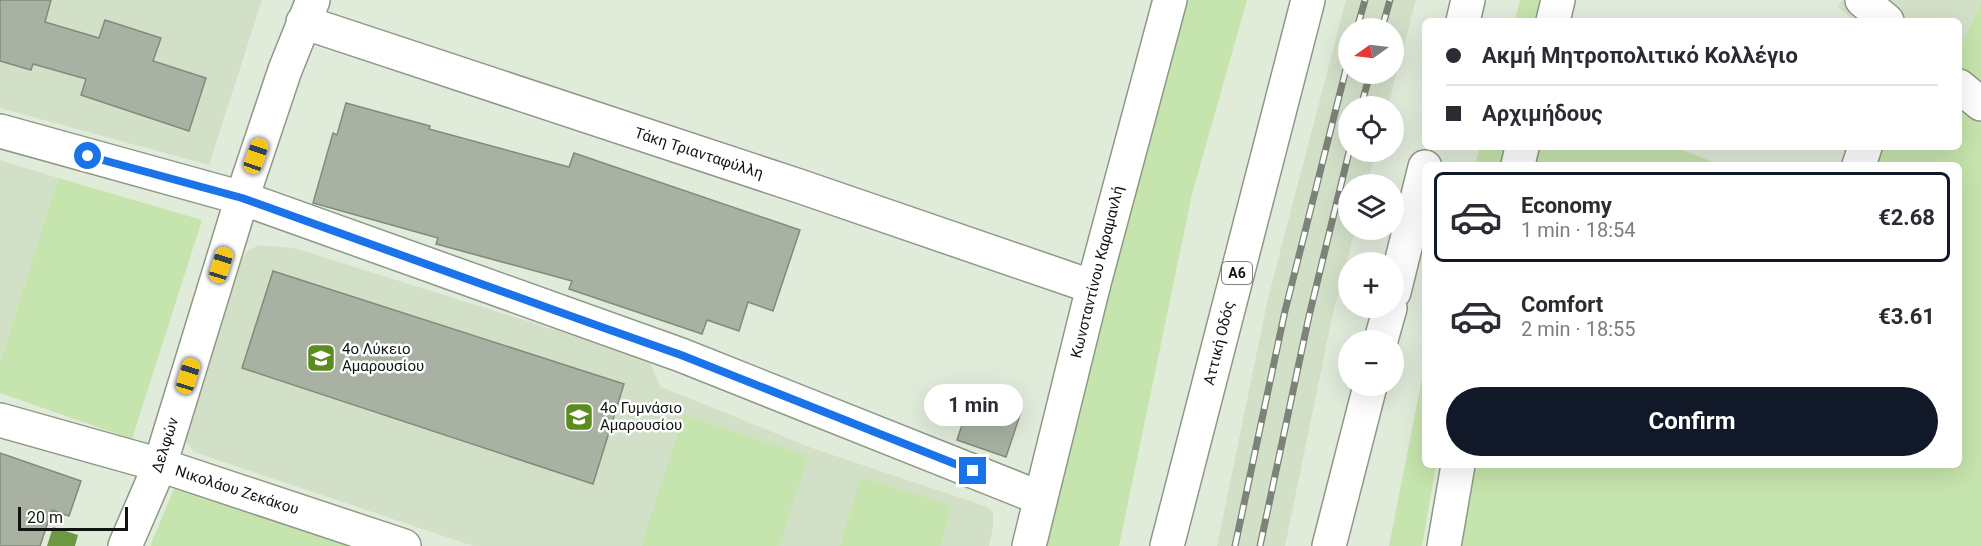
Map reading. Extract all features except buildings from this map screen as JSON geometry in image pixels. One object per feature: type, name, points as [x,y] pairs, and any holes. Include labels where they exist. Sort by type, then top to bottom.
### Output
[{"type":"main road","name":"Κωνσταντίνου Καραμανλή","points":[[1029,546],[1093,287],[1170,0]]},
{"type":"main road","name":"Αττική Οδός","points":[[1167,546],[1308,0]]},
{"type":"main road","points":[[1464,18],[1468,0]]},
{"type":"main road","points":[[1554,18],[1558,0]]},
{"type":"main road","points":[[1862,0],[1883,18]]},
{"type":"main road","name":"Τάκη Τριανταφύλλη","points":[[308,11],[799,186],[1093,287]]},
{"type":"main road","name":"Δελφών","points":[[125,546],[160,465],[242,198],[308,11]]},
{"type":"main road","points":[[1962,88],[1981,104]]},
{"type":"main road","points":[[0,131],[242,198],[681,355],[1040,498]]},
{"type":"main road","points":[[1404,252],[1422,178]]},
{"type":"main road","points":[[1329,546],[1367,396]]},
{"type":"main road","name":"Νικολάου Ζεκάκου","points":[[0,420],[160,465],[404,546]]},
{"type":"main road","points":[[1444,546],[1457,468]]},
{"type":"shaded area","points":[[0,0],[262,0],[209,165],[0,108]]},
{"type":"shaded area","points":[[1186,0],[1247,0],[1192,194],[1119,546],[1037,546]]},
{"type":"shaded area","points":[[1346,0],[1416,0],[1404,45],[1404,18],[1341,18]]},
{"type":"shaded area","points":[[1520,0],[1541,0],[1537,18],[1516,18]]},
{"type":"shaded area","points":[[1842,0],[1981,0],[1962,44],[1962,18],[1851,18],[1838,7]]},
{"type":"shaded area","points":[[1981,1],[1981,546],[1459,546],[1472,468],[1962,468],[1962,162],[1863,162],[1868,150],[1962,150],[1962,44]]},
{"type":"shaded area","points":[[1338,31],[1338,84],[1394,84],[1391,96],[1338,96],[1338,162],[1373,162],[1370,174],[1338,174],[1338,240],[1352,240],[1349,252],[1338,252],[1338,294],[1285,546],[1217,546],[1268,298]]},
{"type":"shaded area","points":[[1479,150],[1504,150],[1501,162],[1476,162]]},
{"type":"shaded area","points":[[1533,150],[1682,150],[1713,162],[1531,162]]},
{"type":"shaded area","points":[[0,160],[58,178],[0,363]]},
{"type":"shaded area","points":[[58,178],[202,220],[132,439],[0,393],[0,363]]},
{"type":"shaded area","name":"4ο Γυμνάσιο Αμαρουσίου","points":[[258,245],[294,248],[648,359],[661,387],[812,448],[985,506],[993,512],[993,528],[989,546],[473,546],[194,452],[180,433],[233,273],[247,252]]},
{"type":"shaded area","points":[[1422,378],[1422,468],[1435,468],[1422,546],[1389,546]]},
{"type":"shaded area","points":[[684,415],[808,456],[779,546],[641,546]]},
{"type":"shaded area","points":[[861,477],[952,506],[940,546],[840,546]]},
{"type":"shaded area","points":[[176,484],[357,546],[150,546]]},
{"type":"shaded area","points":[[53,527],[78,535],[75,546],[47,546]]},
{"type":"railway","points":[[1360,18],[1365,0]]},
{"type":"railway","points":[[1385,18],[1390,0]]},
{"type":"railway","points":[[1235,546],[1285,311],[1342,84]]},
{"type":"railway","points":[[1364,96],[1367,84]]},
{"type":"railway","points":[[1260,546],[1309,316],[1347,162]]},
{"type":"place","name":"4ο Λύκειο Αμαρουσίου","points":[[321,358]]},
{"type":"place","name":"4ο Γυμνάσιο Αμαρουσίου","points":[[579,417]]},
{"type":"route","points":[[88,156],[242,198],[681,355],[973,471]]}]
